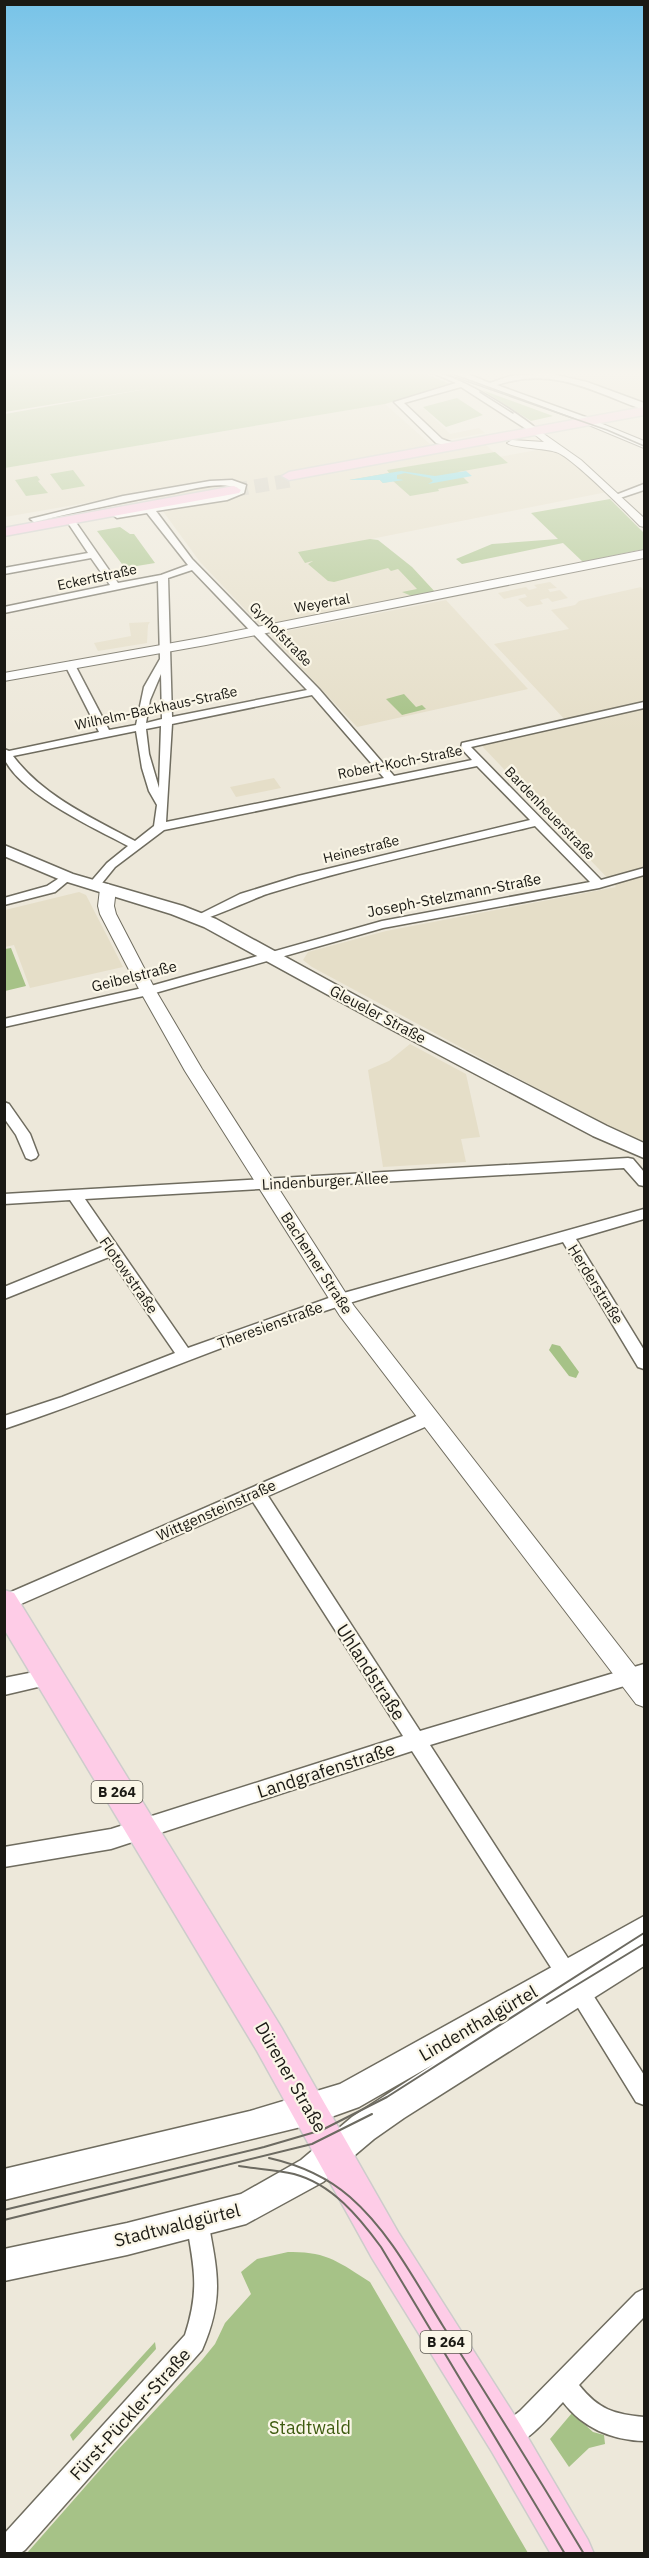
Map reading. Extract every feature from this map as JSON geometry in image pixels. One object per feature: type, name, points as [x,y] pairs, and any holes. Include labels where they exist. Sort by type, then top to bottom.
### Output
[{"type":"main road","points":[[4,524],[204,492]]},
{"type":"main road","points":[[4,532],[209,492]]},
{"type":"main road","points":[[4,850],[37,866],[101,887]]},
{"type":"main road","name":"Gleueler Straße","points":[[101,887],[198,918],[636,1154]]},
{"type":"main road","name":"Dürener Straße","points":[[5,1602],[141,1830],[202,1927],[334,2151],[385,2245],[506,2438],[574,2553]]},
{"type":"main road","name":"Lindenthalgürtel","points":[[334,2151],[363,2128],[645,1929]]},
{"type":"main road","name":"Lindenthalgürtel","points":[[309,2110],[362,2090],[572,1982],[645,1950]]},
{"type":"main road","points":[[4,2185],[309,2110]]},
{"type":"main road","name":"Stadtwaldgürtel","points":[[4,2265],[127,2239],[256,2203],[312,2170],[334,2151]]},
{"type":"street","points":[[34,519],[161,492]]},
{"type":"street","points":[[4,532],[227,497],[238,492]]},
{"type":"street","points":[[613,492],[645,524]]},
{"type":"street","points":[[617,496],[628,492]]},
{"type":"street","name":"Gyrhofstraße","points":[[150,510],[192,563],[362,743],[391,779]]},
{"type":"street","points":[[72,523],[116,587]]},
{"type":"street","name":"Weyertal","points":[[4,677],[70,665],[164,655],[256,631],[422,600],[645,554]]},
{"type":"street","points":[[4,571],[93,555]]},
{"type":"street","name":"Eckertstraße","points":[[4,609],[163,577],[192,563]]},
{"type":"street","points":[[101,887],[111,865],[160,827],[161,803],[164,793],[166,720],[163,577]]},
{"type":"street","points":[[161,803],[154,793],[143,754],[140,726],[145,694],[164,655]]},
{"type":"street","points":[[70,665],[105,733]]},
{"type":"street","name":"Wilhelm-Backhaus-Straße","points":[[5,754],[315,692]]},
{"type":"street","name":"Robert-Koch-Straße","points":[[480,762],[466,748],[469,742],[645,705]]},
{"type":"street","points":[[5,754],[14,767],[66,807],[136,846]]},
{"type":"street","name":"Robert-Koch-Straße","points":[[160,827],[480,762]]},
{"type":"street","name":"Bardenheuerstraße","points":[[480,762],[536,822],[599,884]]},
{"type":"street","name":"Heinestraße","points":[[198,918],[244,897],[302,879],[536,822]]},
{"type":"street","name":"Joseph-Stelzmann-Straße","points":[[271,956],[382,925],[599,884],[645,872]]},
{"type":"street","points":[[4,902],[51,889],[68,877]]},
{"type":"street","name":"Bachemer Straße","points":[[101,887],[108,914],[148,991],[194,1071],[340,1300],[428,1418],[636,1674],[645,1696]]},
{"type":"street","name":"Geibelstraße","points":[[4,1023],[148,991],[271,956]]},
{"type":"street","points":[[4,1107],[23,1134],[31,1155]]},
{"type":"street","points":[[636,1154],[645,1181]]},
{"type":"street","name":"Lindenburger Allee","points":[[4,1199],[266,1184],[636,1154]]},
{"type":"street","name":"Flotowstraße","points":[[74,1195],[185,1355]]},
{"type":"street","name":"Theresienstraße","points":[[4,1423],[67,1402],[185,1355],[340,1300],[645,1214]]},
{"type":"street","name":"Herderstraße","points":[[566,1235],[645,1363]]},
{"type":"street","points":[[4,1293],[110,1250]]},
{"type":"street","name":"Wittgensteinstraße","points":[[5,1602],[428,1418]]},
{"type":"street","name":"Uhlandstraße","points":[[256,1492],[645,2094]]},
{"type":"street","name":"Landgrafenstraße","points":[[4,1857],[111,1839],[415,1741],[636,1674]]},
{"type":"street","points":[[4,1687],[49,1677]]},
{"type":"street","name":"Fürst-Pückler-Straße","points":[[4,2548],[16,2541],[194,2342],[204,2311],[207,2278],[197,2221]]},
{"type":"street","points":[[506,2438],[529,2420],[645,2301]]},
{"type":"street","points":[[564,2383],[574,2399],[590,2415],[611,2425],[645,2429]]},
{"type":"shaded area","points":[[5,492],[147,492],[5,517]]},
{"type":"shaded area","points":[[149,492],[605,492],[371,539],[373,542],[378,540],[412,567],[436,593],[265,625],[259,624],[200,562]]},
{"type":"shaded area","points":[[550,582],[557,588],[548,589],[550,592],[560,590],[568,598],[552,602],[548,598],[540,600],[543,604],[527,607],[518,599],[527,597],[525,594],[504,599],[498,593],[526,587],[529,590],[537,588],[534,585]]},
{"type":"shaded area","points":[[641,587],[644,591],[644,1143],[633,1140],[312,967],[303,960],[308,952],[386,931],[616,887],[481,745],[569,724],[494,644],[569,629],[551,610]]},
{"type":"shaded area","points":[[446,600],[528,689],[357,727],[272,637],[276,633]]},
{"type":"shaded area","points":[[150,622],[147,643],[98,651],[94,643],[131,636],[129,623]]},
{"type":"shaded area","points":[[274,778],[281,788],[236,797],[230,787]]},
{"type":"shaded area","points":[[79,892],[86,895],[123,967],[30,988],[14,945],[5,947],[5,910]]},
{"type":"shaded area","points":[[410,1044],[466,1074],[480,1137],[461,1139],[466,1162],[383,1167],[368,1070],[389,1061]]},
{"type":"green space","points":[[24,492],[48,493],[26,496]]},
{"type":"green space","points":[[406,492],[431,492],[410,496]]},
{"type":"green space","points":[[610,499],[644,533],[644,549],[583,562],[563,543],[462,564],[456,559],[492,544],[558,539],[531,513]]},
{"type":"green space","points":[[120,527],[134,534],[155,563],[125,568],[97,531]]},
{"type":"green space","points":[[370,539],[378,540],[412,567],[436,593],[414,597],[402,592],[417,589],[398,569],[391,571],[388,568],[334,582],[328,581],[308,564],[313,561],[305,563],[298,552]]},
{"type":"green space","points":[[404,694],[416,707],[422,705],[426,709],[402,715],[386,699]]},
{"type":"green space","points":[[11,948],[26,986],[5,991],[5,949]]},
{"type":"green space","points":[[552,1344],[560,1346],[579,1372],[576,1378],[569,1376],[549,1350]]},
{"type":"green space","name":"Stadtwald","points":[[288,2252],[312,2253],[332,2259],[370,2282],[528,2553],[27,2553],[215,2344],[225,2323],[251,2294],[241,2272],[257,2259]]},
{"type":"green space","points":[[155,2342],[156,2349],[73,2441],[70,2435]]},
{"type":"green space","points":[[572,2413],[593,2432],[604,2435],[605,2444],[589,2448],[569,2467],[550,2439]]},
{"type":"tram line","points":[[4,2210],[264,2147],[322,2130],[387,2097],[644,1933]]},
{"type":"tram line","points":[[547,2003],[644,1944]]},
{"type":"tram line","points":[[4,2220],[312,2144],[372,2114]]},
{"type":"tram line","points":[[269,2158],[302,2168],[332,2183],[350,2197],[390,2241],[584,2554]]},
{"type":"tram line","points":[[239,2166],[294,2174],[308,2179],[321,2185],[354,2213],[381,2247],[565,2554]]}]
